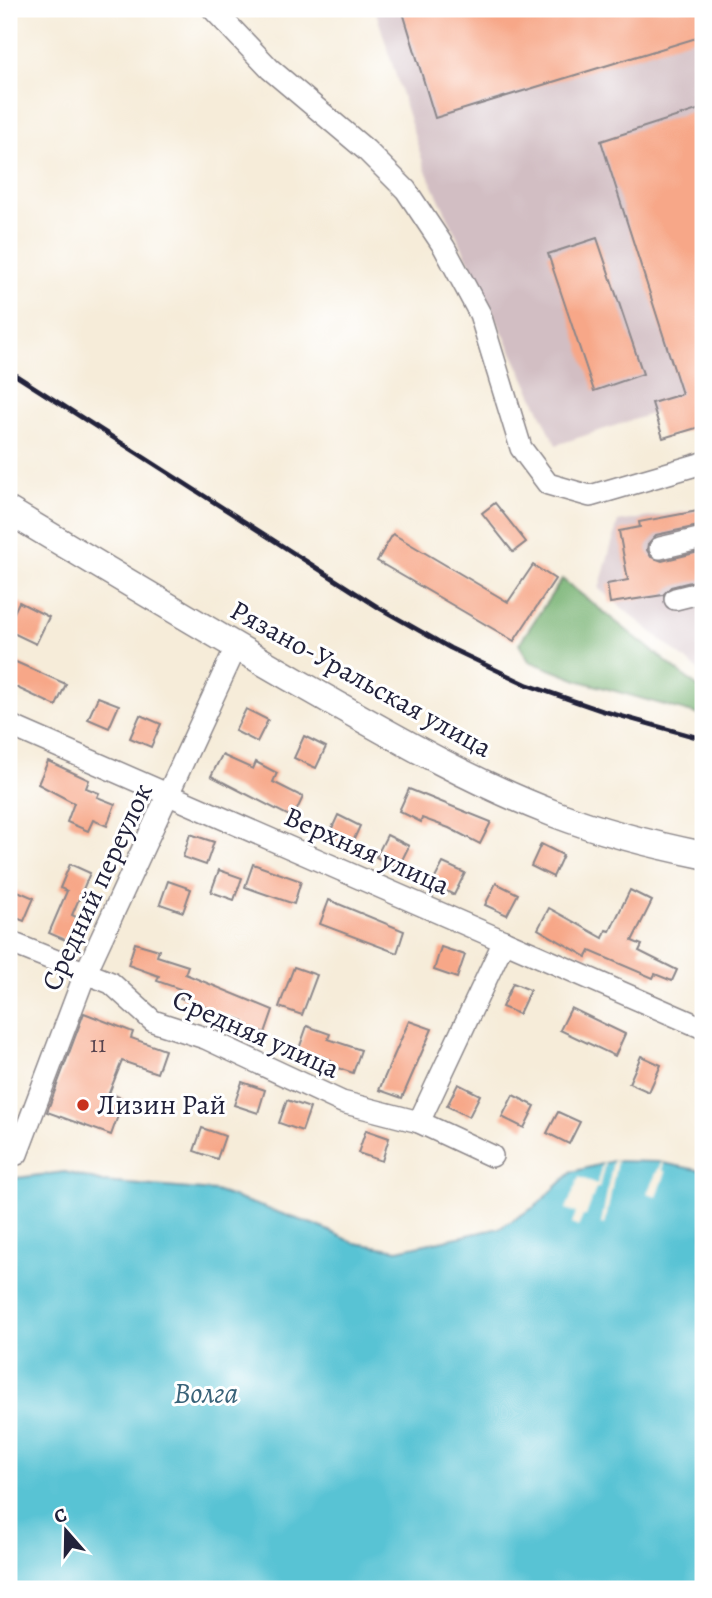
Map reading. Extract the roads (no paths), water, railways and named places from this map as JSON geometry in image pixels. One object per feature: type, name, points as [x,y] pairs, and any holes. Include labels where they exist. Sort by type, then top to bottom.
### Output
[{"type":"main road","name":"Рязано-Уральская улица","points":[[9,511],[236,647],[424,754],[480,782],[557,815],[662,846],[703,855]]},
{"type":"street","points":[[213,9],[270,69],[366,150],[406,190],[444,247],[480,314],[521,448],[548,484],[590,496],[703,463]]},
{"type":"street","points":[[660,548],[703,538]]},
{"type":"street","points":[[675,598],[703,592]]},
{"type":"street","name":"Средний переулок","points":[[17,1154],[85,974],[170,795],[236,647]]},
{"type":"street","name":"Верхняя улица","points":[[9,725],[703,1028]]},
{"type":"street","points":[[419,1122],[504,941]]},
{"type":"street","name":"Средняя улица","points":[[9,942],[111,983],[153,1021],[205,1038],[342,1102],[419,1122],[492,1156]]},
{"type":"water","name":"Волга","points":[[613,1161],[658,1162],[703,1171],[703,1589],[9,1589],[9,1179],[65,1172],[103,1182],[215,1191],[318,1226],[355,1243],[398,1250],[500,1228],[536,1206],[572,1172]]},
{"type":"railway","points":[[9,371],[381,609],[450,648],[528,685],[603,711],[703,739]]},
{"type":"place","name":"Лизин Рай","points":[[83,1105]]}]
